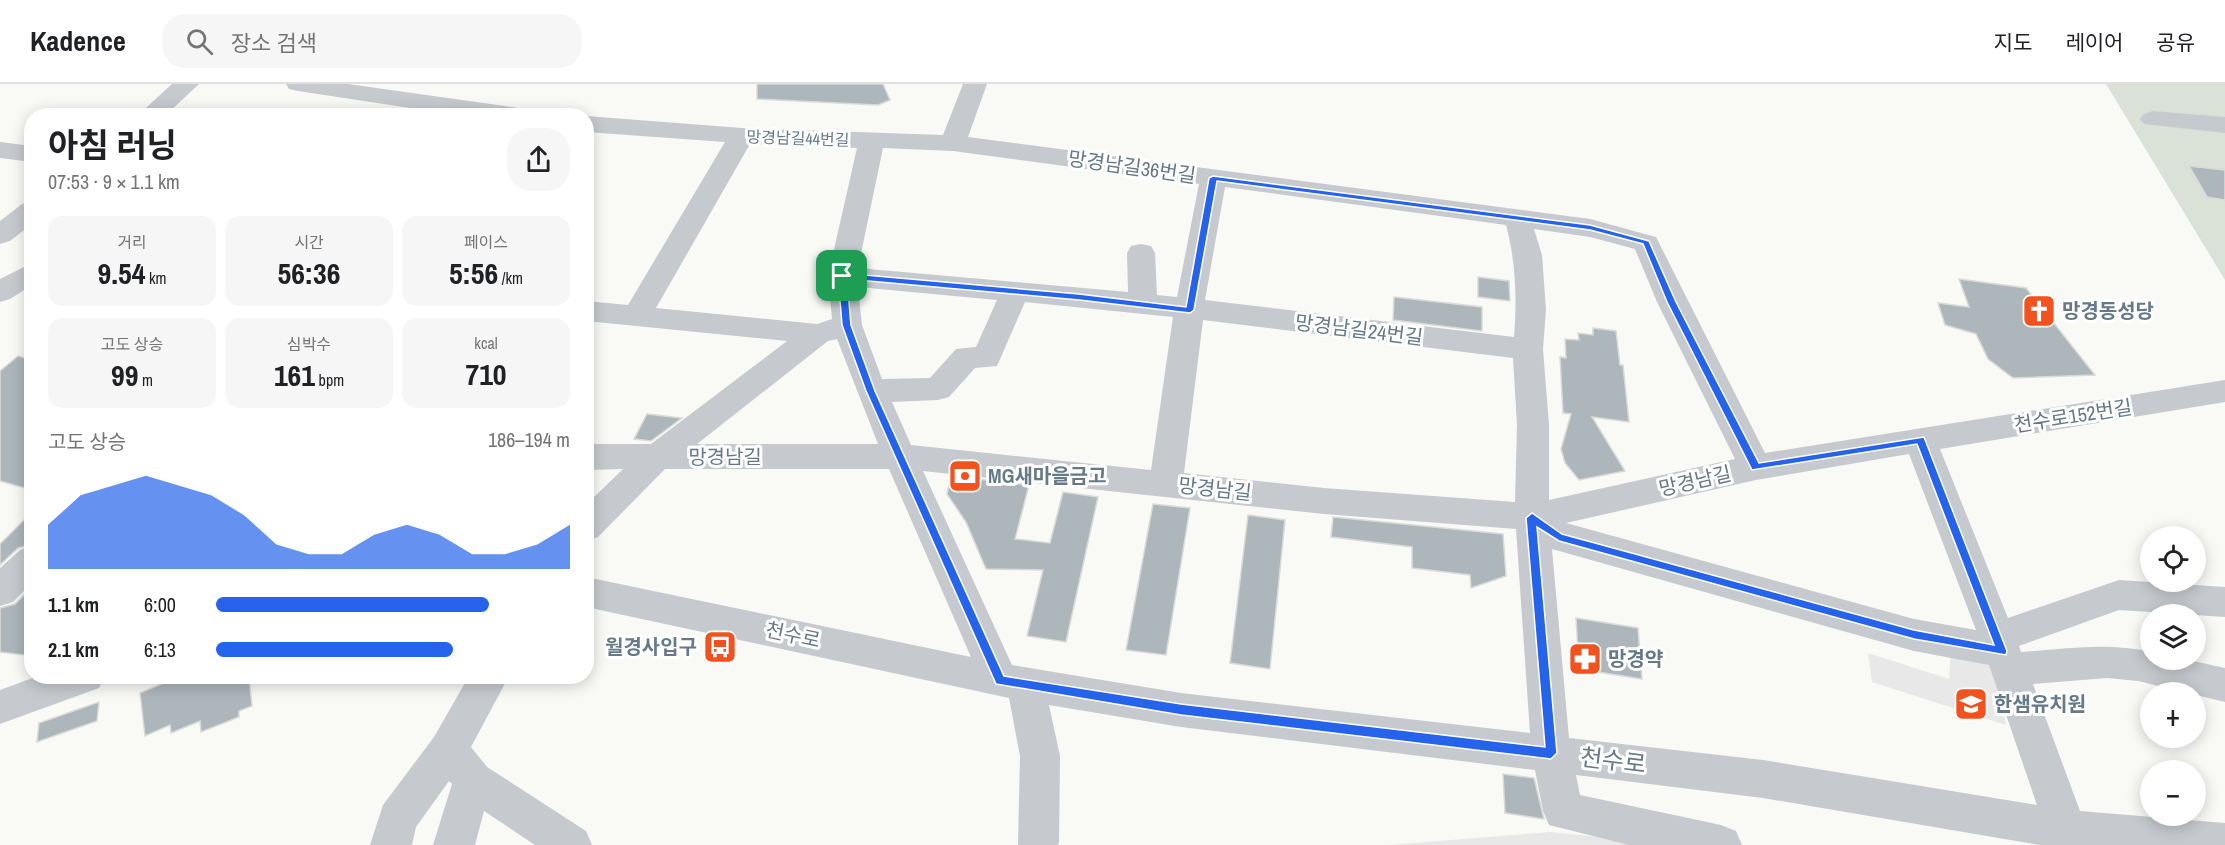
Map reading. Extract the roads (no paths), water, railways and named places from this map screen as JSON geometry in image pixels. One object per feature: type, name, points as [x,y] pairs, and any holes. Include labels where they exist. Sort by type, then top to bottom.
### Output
[{"type":"street","points":[[158,108],[187,84]]},
{"type":"street","points":[[298,84],[432,108]]},
{"type":"street","points":[[365,108],[432,84]]},
{"type":"street","points":[[456,108],[478,84]]},
{"type":"street","points":[[953,143],[975,84]]},
{"type":"street","points":[[2153,119],[2225,125]]},
{"type":"street","name":"망경남길44번길","points":[[594,125],[742,136],[872,141],[859,189],[832,330],[871,391],[899,456]]},
{"type":"street","points":[[636,316],[742,136]]},
{"type":"street","name":"망경남길36번길","points":[[872,141],[953,143],[1213,178],[1190,310],[1166,484]]},
{"type":"street","points":[[0,150],[24,153]]},
{"type":"street","points":[[1213,178],[1590,228],[1646,243],[1672,302],[1756,467]]},
{"type":"street","points":[[0,235],[24,216]]},
{"type":"street","points":[[1518,220],[1528,255],[1531,310],[1528,349],[1533,425],[1532,518],[1551,753],[1563,811],[1721,845]]},
{"type":"street","points":[[1141,253],[1143,303]]},
{"type":"street","points":[[842,276],[1143,303],[1190,310]]},
{"type":"street","points":[[0,292],[24,277]]},
{"type":"street","points":[[871,391],[938,389],[967,357],[986,358],[1015,291]]},
{"type":"street","name":"망경남길24번길","points":[[1190,310],[1528,349]]},
{"type":"street","points":[[594,312],[832,330]]},
{"type":"street","points":[[594,519],[656,458],[832,330]]},
{"type":"street","name":"천수로152번길","points":[[1920,440],[2225,391]]},
{"type":"street","points":[[1920,440],[2002,653],[2069,837]]},
{"type":"street","name":"망경남길","points":[[594,457],[899,456],[1324,501],[1532,518],[1756,467],[1920,440]]},
{"type":"street","points":[[899,456],[935,536],[1013,683],[1040,756],[1040,844]]},
{"type":"street","points":[[1532,518],[1559,537],[1680,572],[1914,634],[2002,653],[2138,665],[2225,685]]},
{"type":"street","points":[[0,591],[24,568]]},
{"type":"street","name":"천수로","points":[[594,594],[1013,683],[1192,711],[1763,779],[2069,837],[2225,843]]},
{"type":"street","points":[[2002,653],[2119,595],[2225,602]]},
{"type":"street","points":[[0,707],[64,684]]},
{"type":"street","points":[[391,845],[398,819],[448,750],[485,684]]},
{"type":"street","points":[[448,750],[473,780],[571,845]]},
{"type":"street","points":[[454,845],[473,780]]},
{"type":"place","name":"망경동성당","points":[[2039,311]]},
{"type":"place","name":"MG새마을금고","points":[[965,476]]},
{"type":"place","name":"월경사입구","points":[[720,647]]},
{"type":"place","name":"망경약","points":[[1585,659]]},
{"type":"place","name":"한샘유치원","points":[[1971,704]]}]
